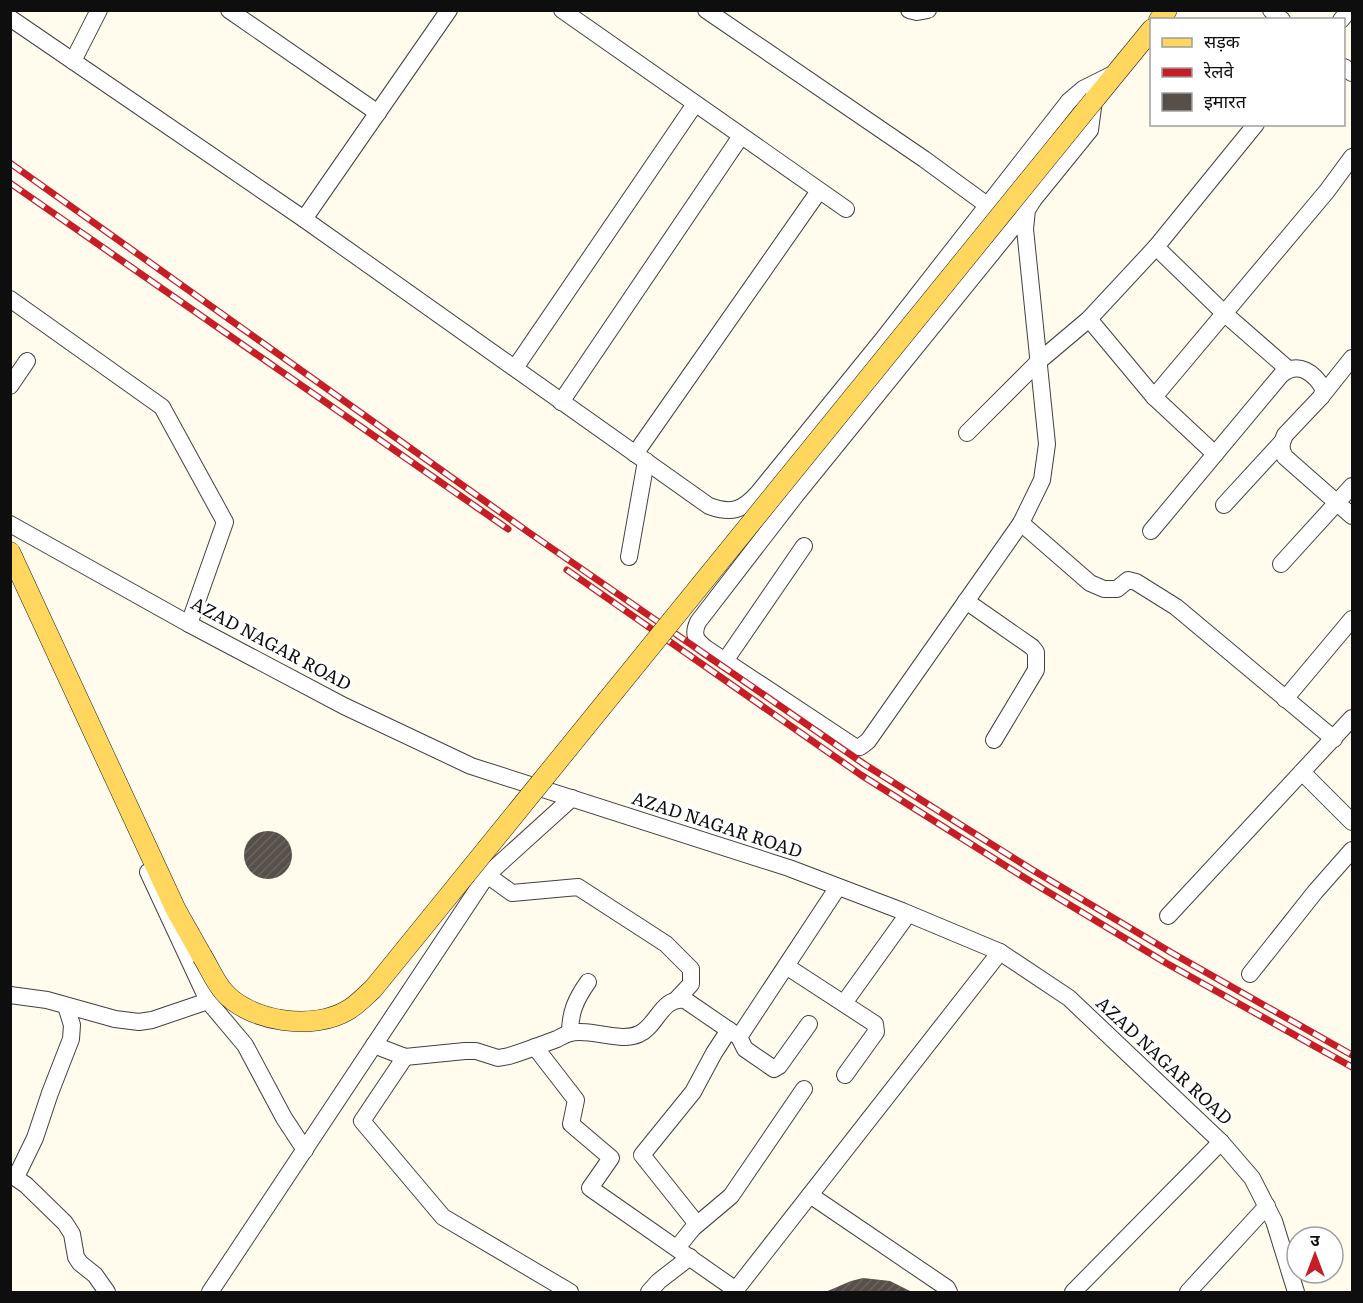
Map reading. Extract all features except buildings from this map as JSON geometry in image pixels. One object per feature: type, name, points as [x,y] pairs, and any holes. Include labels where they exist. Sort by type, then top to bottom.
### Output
[{"type":"main road","points":[[10,552],[176,910],[224,992],[251,1013],[286,1021],[321,1021],[348,1011],[373,989],[1150,31]]},
{"type":"street","points":[[73,61],[99,10]]},
{"type":"street","points":[[229,10],[378,113]]},
{"type":"street","points":[[304,219],[449,10]]},
{"type":"street","points":[[562,10],[846,209]]},
{"type":"street","points":[[706,10],[924,159],[987,206]]},
{"type":"street","points":[[909,10],[917,12],[928,10]]},
{"type":"street","points":[[10,18],[304,219],[709,506],[723,511],[735,510],[749,504],[884,339],[1075,94],[1117,72]]},
{"type":"street","points":[[1027,210],[1025,229],[1047,444],[1042,480],[1021,523],[868,741],[860,747],[850,744],[698,643],[694,635],[698,622],[804,486],[1090,130],[1094,100]]},
{"type":"street","points":[[515,368],[695,104]]},
{"type":"street","points":[[967,433],[1038,362],[1089,319],[1156,247],[1254,126]]},
{"type":"street","points":[[561,402],[741,136]]},
{"type":"street","points":[[1154,397],[1328,191],[1353,157]]},
{"type":"street","points":[[629,557],[640,458],[819,191]]},
{"type":"street","points":[[1156,247],[1225,314],[1288,369]]},
{"type":"street","points":[[10,299],[162,407],[225,522],[189,624]]},
{"type":"street","points":[[1089,319],[1154,397],[1215,454]]},
{"type":"street","points":[[1224,505],[1281,443],[1285,435],[1321,397],[1353,358]]},
{"type":"street","points":[[10,386],[27,361]]},
{"type":"street","points":[[1151,531],[1288,369],[1302,368],[1321,384],[1324,390],[1321,397]]},
{"type":"street","points":[[1281,443],[1286,457],[1353,516]]},
{"type":"street","points":[[1281,564],[1353,486]]},
{"type":"street","points":[[1021,523],[1090,583],[1104,590],[1117,589],[1128,580],[1136,582],[1176,607],[1334,739]]},
{"type":"street","name":"AZAD NAGAR ROAD","points":[[10,524],[189,624],[345,706],[471,766],[789,868],[1000,952],[1069,998],[1221,1142],[1252,1178],[1267,1206],[1274,1221],[1296,1293]]},
{"type":"street","points":[[725,661],[804,546]]},
{"type":"street","points":[[966,601],[1036,652],[1036,670],[994,740]]},
{"type":"street","points":[[1285,699],[1353,619]]},
{"type":"street","points":[[1168,916],[1353,718]]},
{"type":"street","points":[[1302,772],[1353,822]]},
{"type":"street","points":[[210,1293],[487,875],[572,798]]},
{"type":"street","points":[[1250,974],[1315,892],[1353,850]]},
{"type":"street","points":[[152,856],[147,859],[147,869],[208,1001],[244,1045],[304,1150]]},
{"type":"street","points":[[487,875],[512,894],[578,887],[666,944],[691,969],[691,984],[677,999]]},
{"type":"street","points":[[697,1224],[642,1155],[693,1092],[786,966],[838,887]]},
{"type":"street","points":[[844,1003],[908,914]]},
{"type":"street","points":[[535,1047],[576,1100],[571,1124],[611,1158],[590,1188],[735,1291],[1000,952]]},
{"type":"street","points":[[786,966],[870,1020],[876,1027],[873,1036],[845,1075]]},
{"type":"street","points":[[570,1033],[570,1015],[588,982]]},
{"type":"street","points":[[10,995],[47,1000],[115,1019],[139,1022],[152,1020],[208,1001]]},
{"type":"street","points":[[374,1045],[405,1057],[476,1051],[498,1058],[570,1033],[598,1033],[621,1037],[639,1035],[671,1001],[677,999],[685,1000],[734,1034],[745,1049],[774,1069],[779,1066],[809,1024]]},
{"type":"street","points":[[66,1006],[72,1024],[71,1039],[35,1138],[13,1175],[65,1223],[72,1234],[76,1257],[108,1293]]},
{"type":"street","points":[[405,1057],[362,1121],[443,1217],[570,1293]]},
{"type":"street","points":[[650,1293],[683,1252],[697,1224],[731,1196],[804,1089]]},
{"type":"street","points":[[1073,1293],[1221,1142]]},
{"type":"street","points":[[810,1195],[947,1288],[949,1293]]},
{"type":"street","points":[[1188,1293],[1267,1206]]},
{"type":"railway","points":[[10,163],[531,534],[864,764],[1031,869],[1172,953],[1352,1055]]},
{"type":"railway","points":[[10,183],[508,529]]},
{"type":"railway","points":[[567,570],[861,775],[1166,963],[1352,1067]]}]
